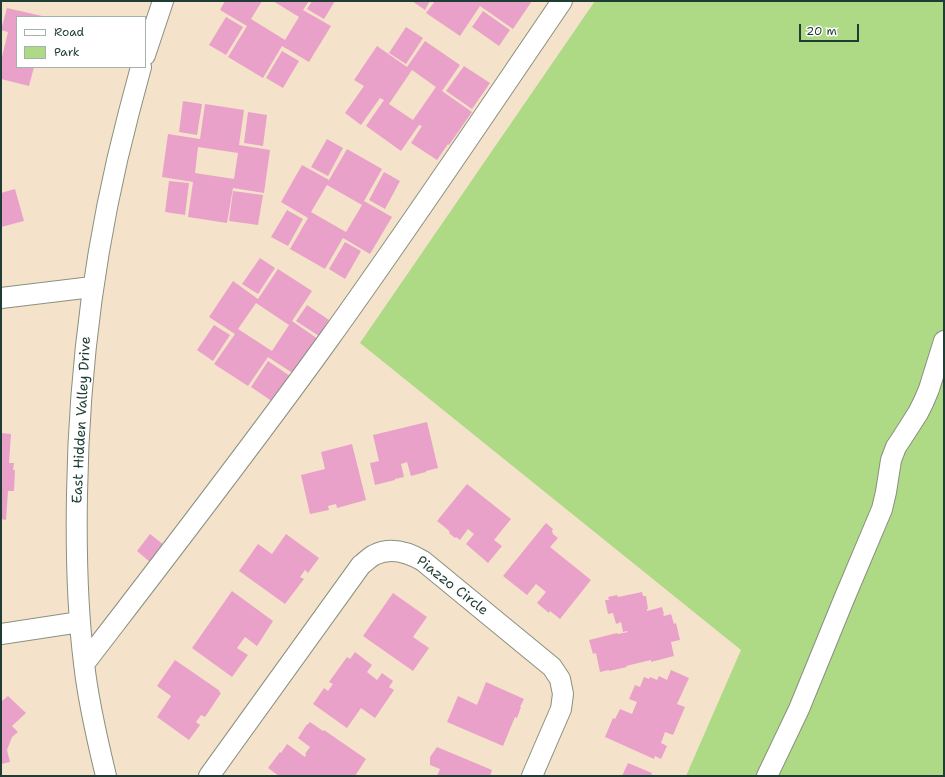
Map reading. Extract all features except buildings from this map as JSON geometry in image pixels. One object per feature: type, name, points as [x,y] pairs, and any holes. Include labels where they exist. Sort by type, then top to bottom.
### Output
[{"type":"street","points":[[146,53],[163,1]]},
{"type":"street","points":[[84,664],[232,471],[329,339],[434,190],[562,1]]},
{"type":"street","name":"East Hidden Valley Drive","points":[[106,776],[94,728],[84,664],[80,622],[76,534],[78,450],[83,370],[92,287],[101,235],[118,156],[141,68]]},
{"type":"street","points":[[1,298],[92,287]]},
{"type":"street","points":[[767,776],[799,709],[882,509],[896,447],[924,401],[944,341]]},
{"type":"street","name":"Piazzo Circle","points":[[209,776],[361,565],[374,556],[387,551],[402,552],[415,556],[423,561],[552,667],[560,680],[563,694],[561,709],[532,776]]},
{"type":"street","points":[[1,634],[80,622]]},
{"type":"green space","points":[[595,1],[944,1],[944,776],[686,776],[741,650],[360,343]]}]
